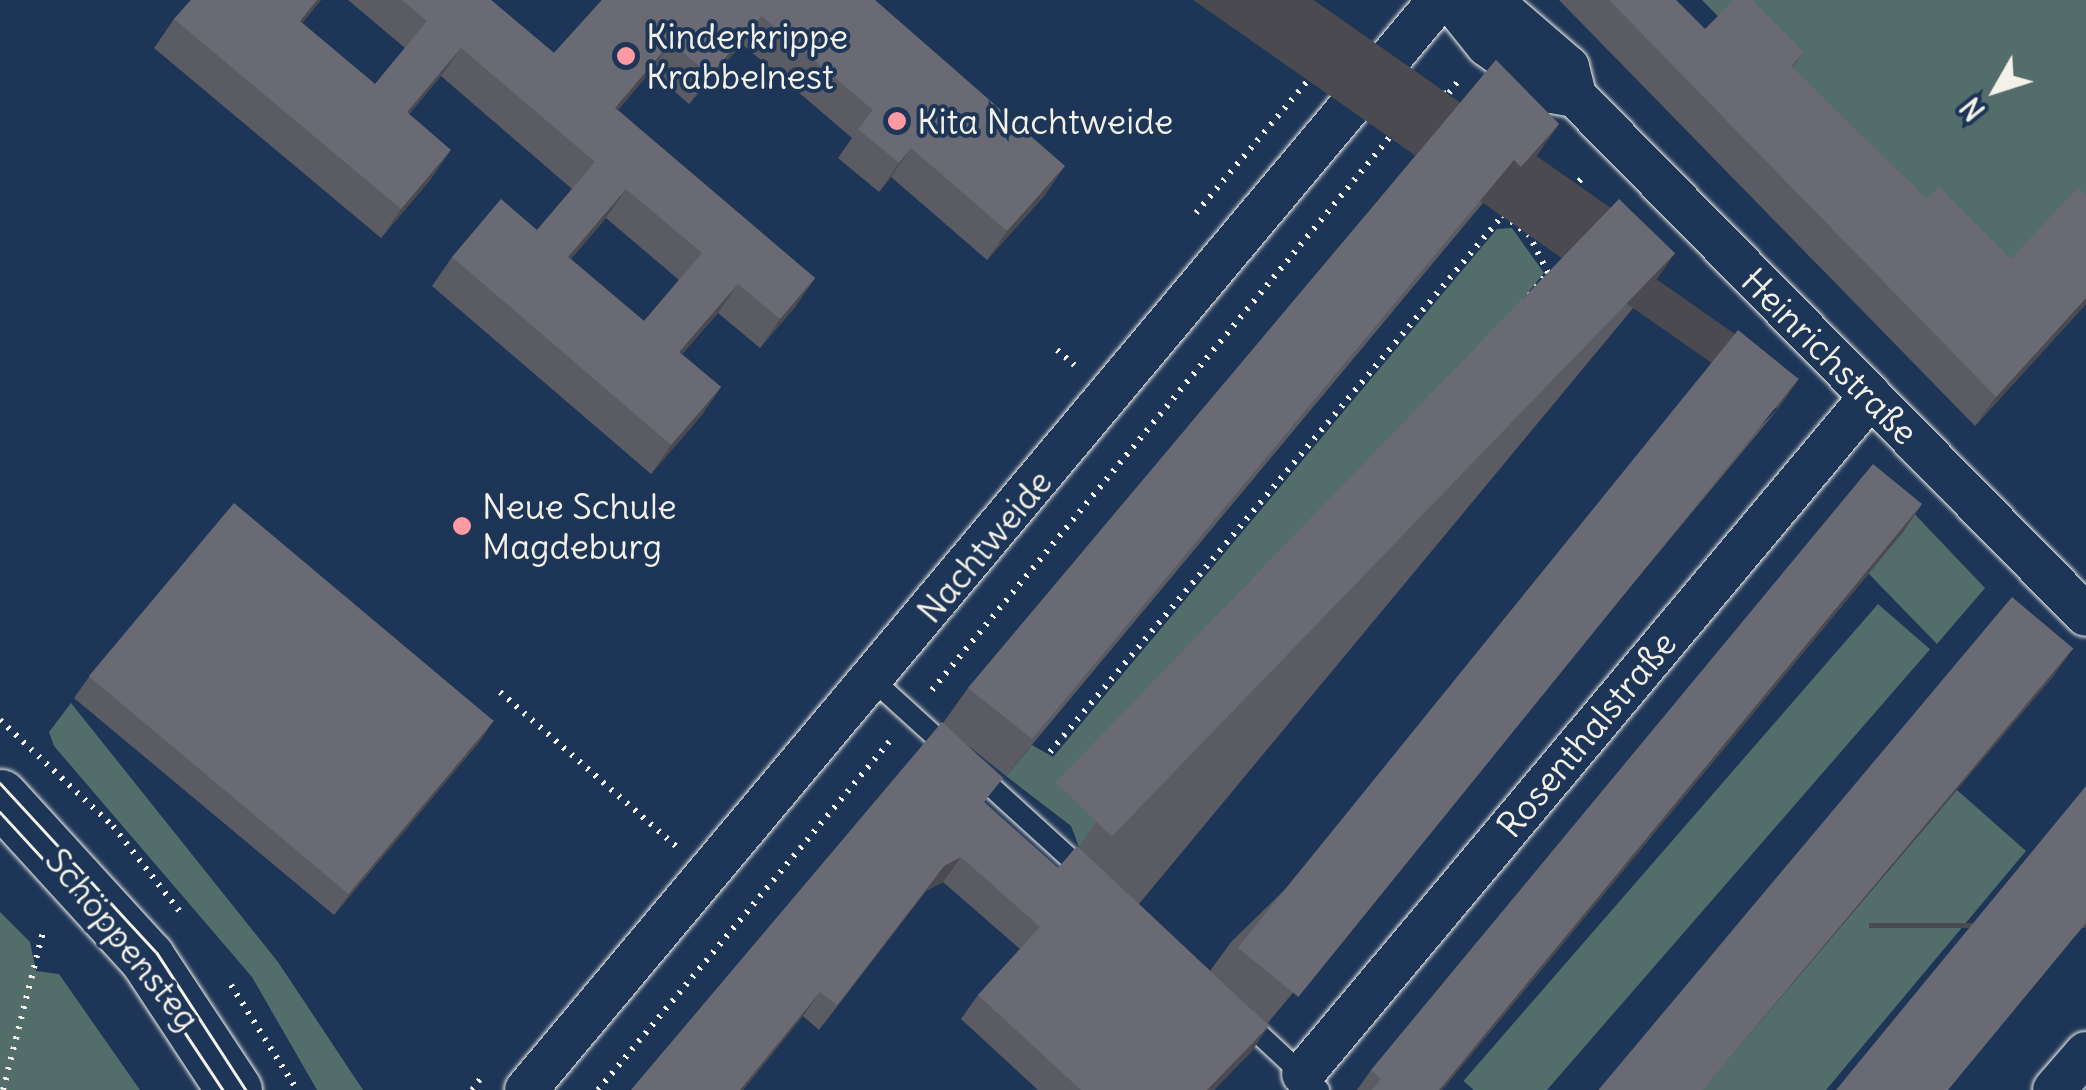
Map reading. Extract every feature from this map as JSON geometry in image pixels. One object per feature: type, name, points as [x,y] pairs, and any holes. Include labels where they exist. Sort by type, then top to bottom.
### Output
[{"type":"main road","name":"Schöppensteg","points":[[0,797],[147,958],[234,1090]]},
{"type":"street","name":"Nachtweide","points":[[526,1090],[1439,0]]},
{"type":"street","name":"Heinrichstraße","points":[[1451,0],[1487,44],[1552,92],[1575,96]]},
{"type":"street","name":"Heinrichstraße","points":[[1490,0],[1568,67],[1575,96],[1871,396],[2082,602]]},
{"type":"street","name":"Rosenthalstraße","points":[[1311,1082],[1871,396]]},
{"type":"street","points":[[2054,1090],[2086,1053]]},
{"type":"lane","points":[[873,680],[1106,892]]},
{"type":"lane","name":"Rosenthalstraße","points":[[1229,1006],[1311,1082]]},
{"type":"path","name":"Nachtweide","points":[[598,1090],[1423,97],[1449,93],[1462,75]]},
{"type":"path","points":[[1530,234],[1584,176]]},
{"type":"path","points":[[1050,752],[1504,215],[1530,234],[1548,273],[1155,749]]},
{"type":"path","points":[[1057,350],[1074,364]]},
{"type":"path","points":[[500,692],[676,847]]},
{"type":"path","points":[[3,1090],[42,932]]},
{"type":"green space","points":[[1702,0],[2086,0],[2086,244],[1988,291]]},
{"type":"green space","points":[[1512,228],[1544,273],[1490,339],[1499,348],[1079,847],[1071,826],[1006,776],[1032,745],[1053,757],[1497,229]]},
{"type":"green space","points":[[1907,506],[1985,588],[1937,644],[1868,573]]},
{"type":"green space","points":[[1878,604],[1930,649],[1547,1090],[1474,1090],[1463,1081]]},
{"type":"green space","points":[[71,703],[278,962],[363,1090],[317,1090],[252,977],[54,746],[49,732]]},
{"type":"green space","points":[[1957,790],[2026,851],[1826,1090],[1702,1090]]},
{"type":"green space","points":[[0,912],[30,942],[36,971],[59,974],[140,1090],[0,1090]]},
{"type":"building","points":[[191,0],[317,0],[300,21],[375,84],[427,21],[402,0],[491,0],[554,53],[602,0],[875,0],[1065,166],[1007,231],[911,148],[899,163],[858,129],[873,110],[762,16],[710,75],[671,42],[615,108],[815,278],[780,319],[738,284],[679,352],[721,387],[671,445],[452,257],[501,199],[537,230],[595,162],[461,48],[407,112],[451,150],[401,209],[174,19]],"holes":[[[626,189],[702,253],[644,321],[568,257]]]},
{"type":"building","points":[[1609,0],[1676,0],[1705,29],[1734,0],[1752,0],[1804,52],[1791,66],[1927,199],[1939,187],[2011,259],[2078,187],[2086,195],[2086,298],[1996,397]]},
{"type":"building","points":[[1496,60],[1559,124],[1521,167],[1514,160],[1032,739],[968,688]]},
{"type":"building","points":[[1619,199],[1675,253],[1112,837],[1056,782]]},
{"type":"building","points":[[1738,330],[1799,379],[1298,997],[1238,948]]},
{"type":"building","points":[[1873,464],[1922,504],[1439,1090],[1372,1090],[1381,1079],[1371,1070]]},
{"type":"building","points":[[234,503],[494,721],[348,894],[89,676]]},
{"type":"building","points":[[2012,597],[2073,648],[1703,1090],[1598,1090]]},
{"type":"building","points":[[942,722],[1003,778],[984,802],[1058,868],[1077,846],[1269,1026],[1207,1090],[1081,1090],[978,995],[1040,927],[961,857],[944,866],[837,1005],[820,992],[740,1090],[631,1090]]},
{"type":"building","points":[[2086,786],[2086,923],[1948,1090],[1836,1090]]},
{"type":"tram line","points":[[0,783],[157,953],[246,1090]]},
{"type":"tram line","points":[[0,812],[139,963],[223,1090]]},
{"type":"place","name":"Kinderkrippe Krabbelnest","points":[[626,56]]},
{"type":"place","name":"Kita Nachtweide","points":[[897,121]]},
{"type":"place","name":"Neue Schule Magdeburg","points":[[462,526]]}]
